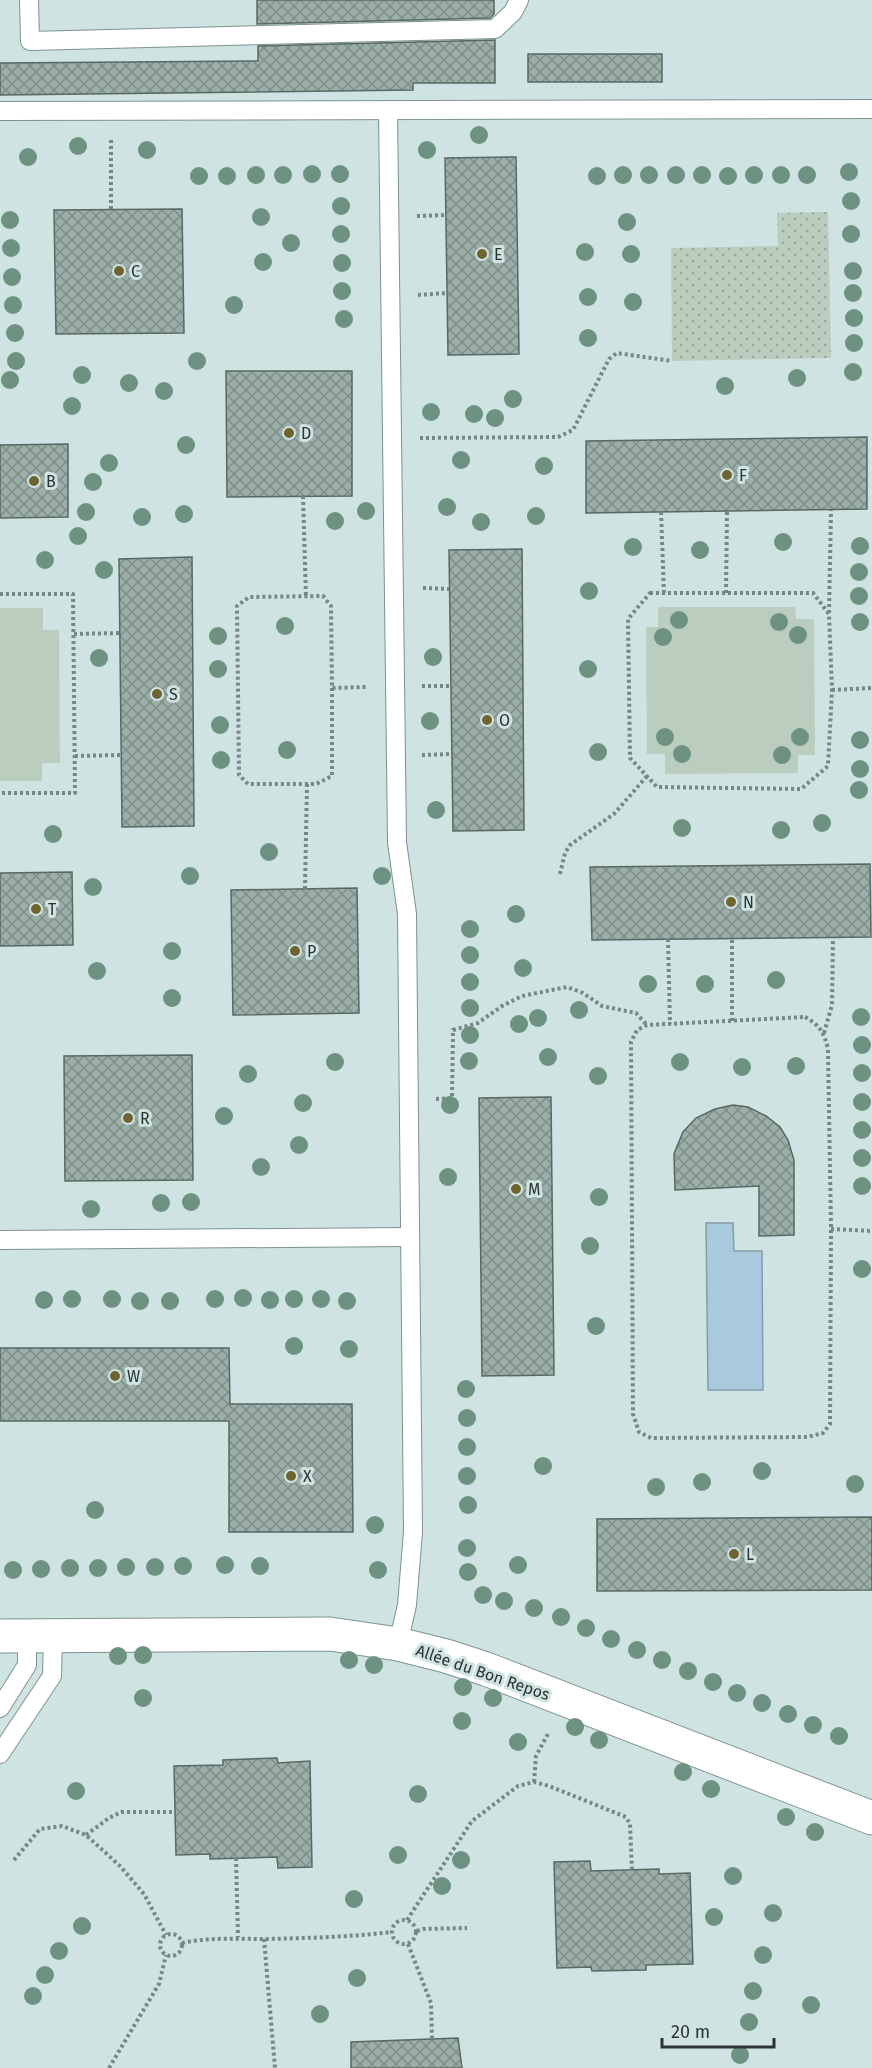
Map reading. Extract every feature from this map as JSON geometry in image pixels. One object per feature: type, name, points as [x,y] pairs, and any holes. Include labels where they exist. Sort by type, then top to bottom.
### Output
[{"type":"street","name":"Allée du Bon Repos","points":[[27,1636],[330,1635],[398,1644],[486,1669],[872,1818]]},
{"type":"lane","points":[[30,0],[30,41],[495,29],[513,12],[519,0]]},
{"type":"lane","points":[[0,111],[872,109]]},
{"type":"lane","points":[[388,110],[396,842],[407,914],[412,1532],[407,1605],[398,1644]]},
{"type":"lane","points":[[0,1240],[409,1237]]},
{"type":"lane","points":[[0,1754],[52,1676],[27,1636]]},
{"type":"lane","points":[[0,1708],[27,1665],[27,1636]]},
{"type":"path","points":[[111,110],[111,209]]},
{"type":"path","points":[[392,438],[558,437],[573,430],[609,359],[617,353],[672,361]]},
{"type":"path","points":[[303,496],[306,597]]},
{"type":"path","points":[[829,614],[813,593],[650,593],[628,619],[630,758],[657,787],[801,789],[828,766],[832,690],[829,614],[831,510]]},
{"type":"path","points":[[726,593],[728,511]]},
{"type":"path","points":[[661,512],[664,593]]},
{"type":"path","points":[[0,594],[73,594],[75,756],[75,793],[0,794]]},
{"type":"path","points":[[324,596],[332,606],[332,688],[332,777],[316,784],[248,783],[239,775],[237,606],[249,597],[324,596]]},
{"type":"path","points":[[74,634],[120,633]]},
{"type":"path","points":[[332,688],[394,686]]},
{"type":"path","points":[[832,690],[872,688]]},
{"type":"path","points":[[75,756],[121,755]]},
{"type":"path","points":[[560,874],[565,853],[570,845],[614,814],[646,776]]},
{"type":"path","points":[[304,889],[307,784]]},
{"type":"path","points":[[824,1034],[832,1005],[833,938]]},
{"type":"path","points":[[668,939],[670,1024]]},
{"type":"path","points":[[732,939],[732,1021]]},
{"type":"path","points":[[409,1100],[452,1098],[453,1030],[477,1023],[522,996],[567,987],[583,993],[602,1006],[636,1013],[647,1025]]},
{"type":"path","points":[[805,1017],[815,1023],[824,1034],[828,1049],[831,1229],[830,1424],[823,1432],[807,1437],[651,1438],[639,1432],[633,1414],[631,1042],[637,1030],[647,1025],[732,1021],[805,1017]]},
{"type":"path","points":[[831,1229],[872,1231]]},
{"type":"path","points":[[534,1782],[536,1756],[547,1738]]},
{"type":"path","points":[[407,1920],[472,1821],[518,1786],[534,1782],[626,1817],[630,1824],[632,1870]]},
{"type":"path","points":[[86,1835],[121,1812],[175,1812]]},
{"type":"path","points":[[14,1860],[40,1829],[62,1826],[86,1835],[120,1866],[144,1894],[166,1935]]},
{"type":"path","points":[[236,1858],[238,1937]]},
{"type":"path","points":[[399,1920],[407,1920],[414,1924],[417,1931],[415,1939],[408,1944],[401,1944],[394,1940],[391,1932],[393,1925],[399,1920]]},
{"type":"path","points":[[417,1931],[467,1928]]},
{"type":"path","points":[[182,1943],[238,1937],[264,1939],[359,1936],[391,1932]]},
{"type":"path","points":[[166,1935],[179,1936],[182,1943],[182,1950],[176,1955],[166,1955],[159,1947],[166,1935]]},
{"type":"path","points":[[264,1939],[275,2068]]},
{"type":"path","points":[[408,1944],[431,2003],[432,2040]]},
{"type":"path","points":[[110,2068],[159,1984],[166,1955]]},
{"type":"green space","points":[[828,212],[831,358],[672,361],[671,248],[778,246],[777,213]]},
{"type":"green space","points":[[658,607],[795,607],[796,619],[814,619],[815,755],[798,755],[798,773],[665,774],[665,754],[647,754],[646,627],[658,627]]},
{"type":"green space","points":[[0,608],[43,608],[43,630],[59,630],[60,763],[42,763],[42,781],[0,781]]},
{"type":"water","points":[[706,1223],[733,1223],[734,1251],[762,1251],[763,1390],[708,1390]]},
{"type":"building","points":[[257,0],[494,0],[494,14],[490,18],[257,24]]},
{"type":"building","points":[[495,40],[495,83],[413,83],[413,90],[0,95],[0,63],[258,61],[258,46]]},
{"type":"building","points":[[528,54],[662,54],[662,82],[528,82]]},
{"type":"building","name":"E","points":[[516,157],[519,354],[448,355],[445,158]]},
{"type":"building","name":"C","points":[[182,209],[184,333],[56,334],[54,210]]},
{"type":"building","name":"D","points":[[226,371],[352,371],[352,496],[227,497]]},
{"type":"building","name":"F","points":[[867,437],[867,509],[586,513],[586,441]]},
{"type":"building","name":"B","points":[[68,444],[68,517],[0,518],[0,445]]},
{"type":"building","name":"O","points":[[522,549],[524,830],[453,831],[449,550]]},
{"type":"building","name":"S","points":[[192,557],[194,826],[122,827],[119,559]]},
{"type":"building","name":"N","points":[[870,864],[871,937],[592,940],[590,867]]},
{"type":"building","name":"T","points":[[72,872],[73,945],[0,946],[0,873]]},
{"type":"building","name":"P","points":[[357,888],[359,1013],[233,1015],[231,890]]},
{"type":"building","name":"R","points":[[192,1055],[193,1180],[65,1181],[64,1056]]},
{"type":"building","name":"M","points":[[551,1097],[554,1375],[482,1376],[479,1098]]},
{"type":"building","points":[[733,1105],[748,1107],[766,1116],[780,1127],[788,1140],[794,1160],[794,1235],[759,1236],[759,1186],[675,1190],[674,1154],[683,1132],[696,1118],[715,1109]]},
{"type":"building","points":[[0,1348],[229,1348],[230,1404],[352,1404],[353,1532],[229,1532],[229,1421],[0,1421]]},
{"type":"building","name":"L","points":[[872,1517],[872,1590],[597,1591],[597,1519]]},
{"type":"building","points":[[277,1758],[278,1763],[310,1761],[312,1867],[278,1868],[277,1857],[210,1859],[210,1854],[176,1855],[174,1766],[223,1765],[223,1760]]},
{"type":"building","points":[[590,1861],[591,1871],[659,1869],[659,1874],[690,1873],[693,1964],[646,1965],[646,1970],[592,1971],[591,1967],[557,1968],[554,1862]]},
{"type":"building","points":[[458,2038],[462,2068],[351,2068],[351,2042]]},
{"type":"place","name":"E","points":[[482,254]]},
{"type":"place","name":"C","points":[[119,271]]},
{"type":"place","name":"D","points":[[289,433]]},
{"type":"place","name":"F","points":[[727,475]]},
{"type":"place","name":"B","points":[[34,481]]},
{"type":"place","name":"S","points":[[157,694]]},
{"type":"place","name":"O","points":[[487,720]]},
{"type":"place","name":"N","points":[[731,902]]},
{"type":"place","name":"T","points":[[36,909]]},
{"type":"place","name":"P","points":[[295,951]]},
{"type":"place","name":"R","points":[[128,1118]]},
{"type":"place","name":"M","points":[[516,1189]]},
{"type":"place","name":"W","points":[[115,1376]]},
{"type":"place","name":"X","points":[[291,1476]]},
{"type":"place","name":"L","points":[[734,1554]]}]
